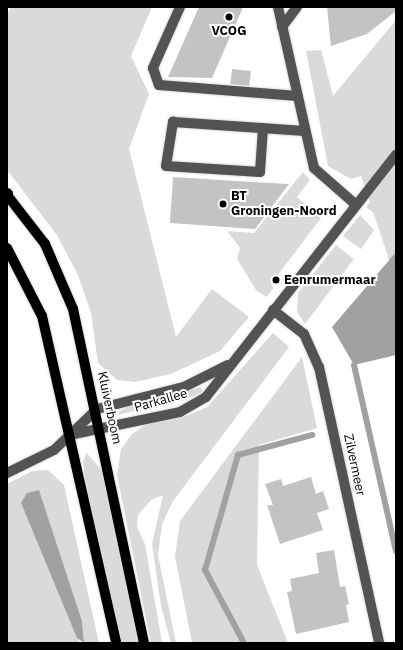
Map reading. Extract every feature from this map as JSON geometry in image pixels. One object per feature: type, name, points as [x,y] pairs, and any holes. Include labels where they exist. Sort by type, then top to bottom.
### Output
[{"type":"main road","name":"Kluiverboom","points":[[7,195],[45,244],[66,286],[97,409],[144,643]]},
{"type":"main road","points":[[7,248],[42,316],[116,643]]},
{"type":"street","points":[[180,7],[153,68],[159,85],[298,96]]},
{"type":"street","points":[[278,7],[314,168],[355,204]]},
{"type":"street","points":[[282,27],[297,7]]},
{"type":"street","points":[[263,128],[260,172],[166,166],[173,122],[263,128],[305,131]]},
{"type":"street","name":"Parkallee","points":[[69,435],[101,431],[189,408],[206,397],[355,204],[396,155]]},
{"type":"street","name":"Zilvermeer","points":[[273,310],[304,334],[319,367],[379,643]]},
{"type":"street","name":"Parkallee","points":[[69,435],[97,409],[184,387],[232,363]]},
{"type":"street","points":[[7,473],[54,450],[69,435]]},
{"type":"shaded area","points":[[11,7],[152,7],[131,56],[149,94],[129,149],[176,337],[212,289],[249,317],[220,351],[171,374],[136,382],[117,380],[98,363],[91,313],[78,275],[57,235],[7,170],[7,15]]},
{"type":"shaded area","points":[[396,20],[396,280],[373,212],[366,207],[370,202],[361,176],[351,179],[328,166],[306,51],[321,50],[333,96]]},
{"type":"shaded area","points":[[303,172],[310,180],[297,197],[321,218],[271,284],[274,288],[266,297],[256,290],[237,259],[240,248],[227,231],[254,233]]},
{"type":"shaded area","points":[[360,215],[374,230],[361,249],[343,236]]},
{"type":"shaded area","points":[[336,245],[354,259],[305,324],[297,312],[298,293]]},
{"type":"shaded area","points":[[396,252],[396,355],[354,365],[332,327]]},
{"type":"shaded area","points":[[273,333],[289,347],[173,501],[162,524],[158,555],[176,643],[171,643],[161,606],[152,544],[163,495],[151,500],[138,515],[137,527],[145,544],[162,643],[151,643],[117,475],[121,449],[132,434],[147,424],[184,417],[207,407]]},
{"type":"shaded area","points":[[302,357],[317,428],[259,445],[257,565],[288,643],[192,643],[175,557],[180,521]]},
{"type":"shaded area","points":[[201,387],[203,392],[185,400],[112,416],[127,407]]},
{"type":"shaded area","points":[[87,453],[103,472],[139,643],[122,643],[85,480],[83,461]]},
{"type":"shaded area","points":[[48,470],[64,485],[99,643],[84,643],[82,621],[39,490],[21,503],[80,643],[7,643],[7,484],[32,471]]},
{"type":"shaded area","points":[[39,490],[82,621],[84,643],[77,638],[21,503],[27,493]]},
{"type":"building","points":[[199,7],[243,7],[212,78],[168,77]]},
{"type":"building","points":[[327,7],[396,7],[396,11],[367,34],[331,46]]},
{"type":"building","points":[[232,69],[251,71],[249,86],[230,84]]},
{"type":"building","name":"BT Groningen-Noord","points":[[173,177],[289,184],[255,229],[170,223]]},
{"type":"building","points":[[311,477],[316,494],[323,491],[329,509],[317,513],[323,530],[280,544],[267,505],[273,505],[265,484],[281,479],[283,486]]},
{"type":"building","points":[[334,550],[340,587],[345,586],[349,604],[346,605],[349,622],[296,634],[287,592],[292,591],[290,579],[319,573],[316,553]]},
{"type":"waterway","points":[[354,365],[396,551]]},
{"type":"waterway","points":[[244,643],[205,570],[238,455],[312,435]]},
{"type":"place","name":"VCOG","points":[[229,17]]},
{"type":"place","name":"BT Groningen-Noord","points":[[223,204]]},
{"type":"place","name":"Eenrumermaar","points":[[276,280]]}]
